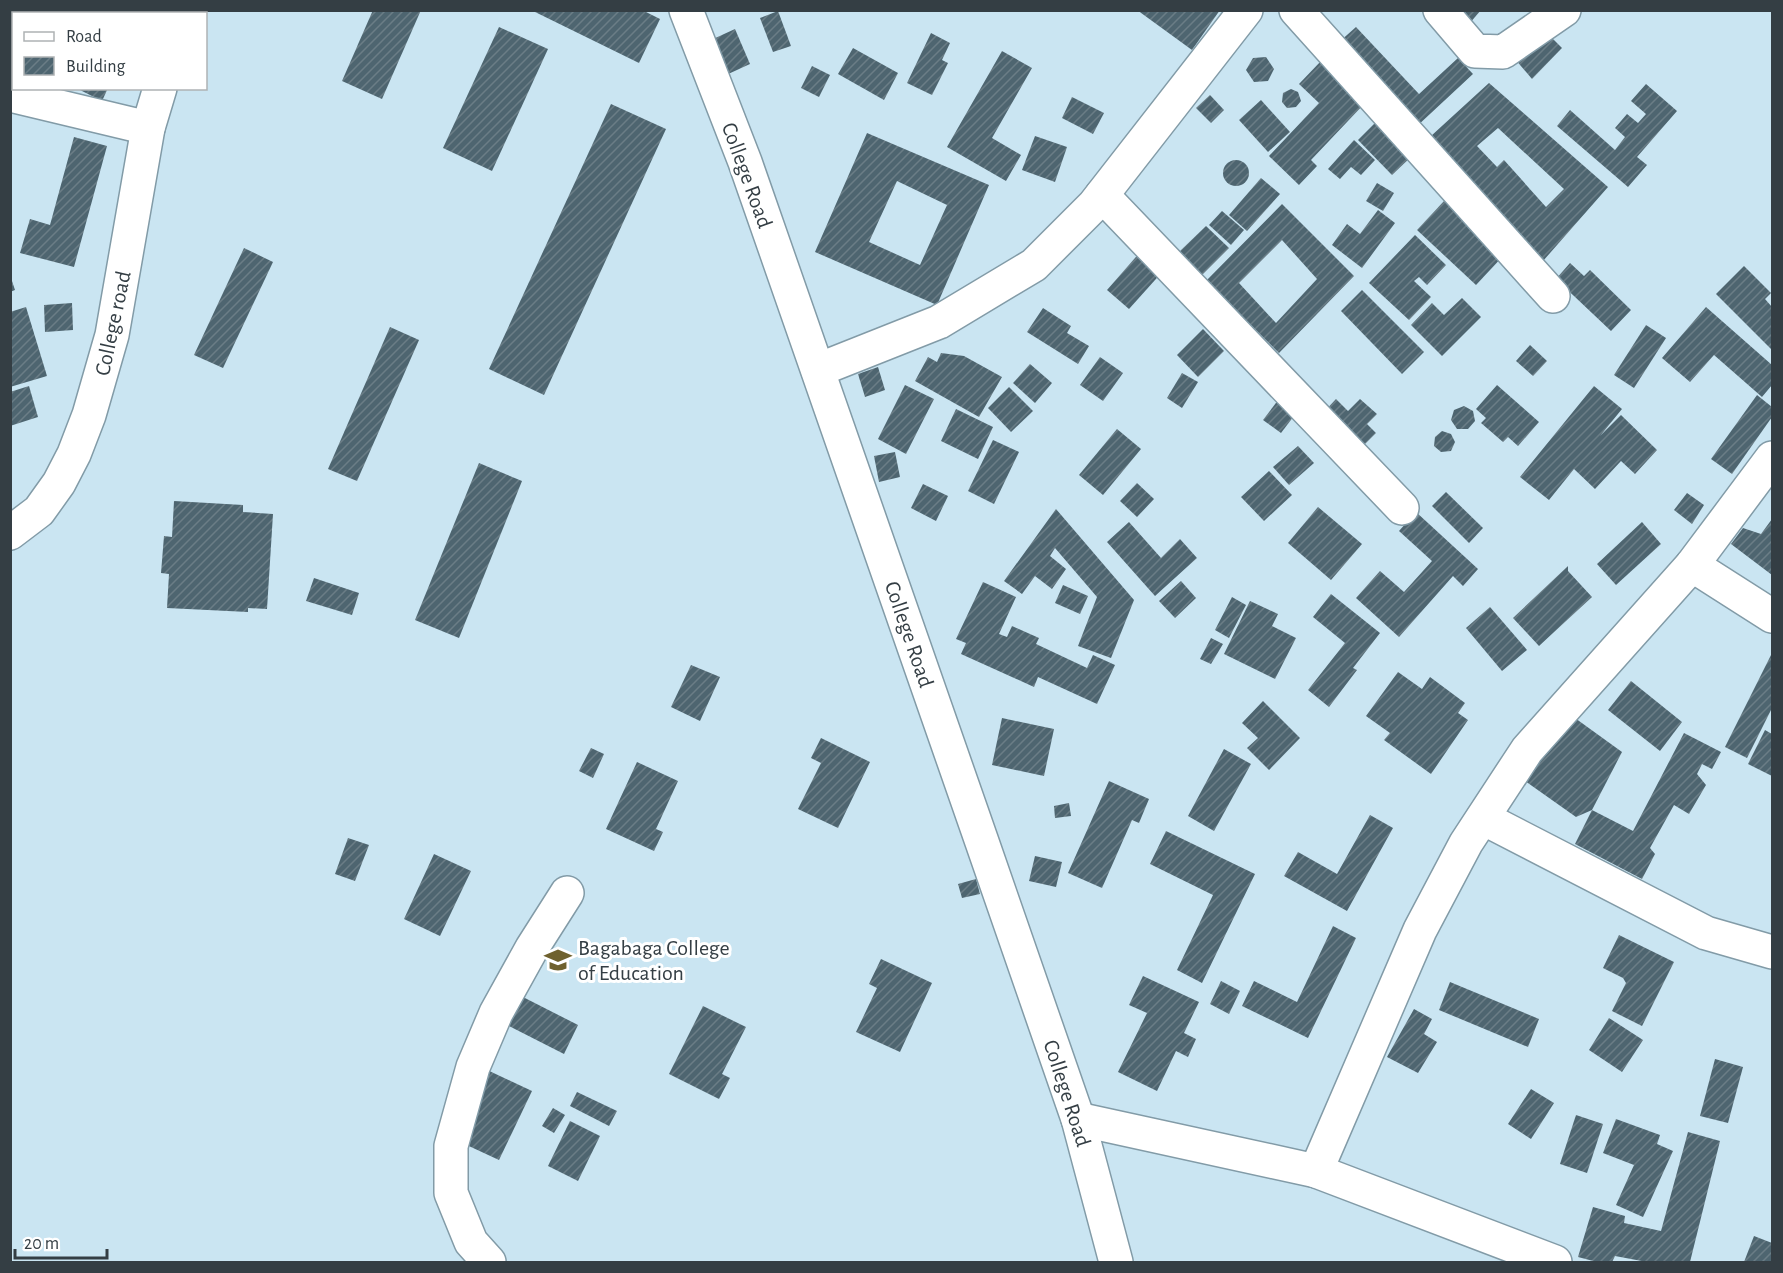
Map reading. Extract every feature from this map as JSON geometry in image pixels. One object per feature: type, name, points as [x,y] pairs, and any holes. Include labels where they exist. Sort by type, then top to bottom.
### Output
[{"type":"street","points":[[818,370],[939,322],[1034,265],[1102,195],[1246,10]]},
{"type":"street","points":[[1296,10],[1553,296]]},
{"type":"street","points":[[1440,10],[1476,51],[1503,52],[1564,10]]},
{"type":"street","name":"College Road","points":[[688,11],[745,162],[1078,1119],[1116,1263]]},
{"type":"street","name":"College road","points":[[10,533],[39,511],[59,483],[74,454],[89,415],[112,335],[148,128],[159,90]]},
{"type":"street","points":[[10,95],[148,128]]},
{"type":"street","points":[[1102,195],[1402,508]]},
{"type":"street","points":[[1316,1172],[1420,930],[1466,843],[1482,818],[1527,750],[1692,565],[1773,458]]},
{"type":"street","points":[[1692,565],[1773,616]]},
{"type":"street","points":[[1482,818],[1706,933],[1773,952]]},
{"type":"street","points":[[489,1263],[471,1242],[451,1193],[451,1146],[473,1067],[496,1013],[532,948],[567,893]]},
{"type":"street","points":[[1078,1119],[1316,1172],[1556,1263]]},
{"type":"building","points":[[10,10],[40,10],[40,12],[12,12],[12,66],[10,65]]},
{"type":"building","points":[[373,10],[421,10],[382,99],[342,81]]},
{"type":"building","points":[[531,10],[642,10],[660,19],[639,63]]},
{"type":"building","points":[[1137,10],[1220,10],[1192,50]]},
{"type":"building","points":[[1456,10],[1481,10],[1469,24]]},
{"type":"building","points":[[778,11],[791,46],[773,52],[760,18]]},
{"type":"building","points":[[499,27],[548,49],[492,171],[443,148]]},
{"type":"building","points":[[1356,27],[1419,94],[1458,58],[1473,74],[1416,127],[1338,43]]},
{"type":"building","points":[[1541,27],[1562,48],[1532,79],[1509,52]]},
{"type":"building","points":[[735,29],[750,64],[726,75],[711,40]]},
{"type":"building","points":[[931,33],[950,43],[942,60],[948,63],[932,95],[907,83]]},
{"type":"building","points":[[853,48],[898,73],[884,100],[838,74]]},
{"type":"building","points":[[1002,51],[1032,68],[992,138],[1021,155],[1006,181],[947,147]]},
{"type":"building","points":[[1266,57],[1274,69],[1268,81],[1254,82],[1246,70],[1253,58]]},
{"type":"building","points":[[1321,61],[1365,103],[1311,160],[1317,166],[1299,185],[1269,156],[1319,103],[1299,84]]},
{"type":"building","points":[[812,66],[830,75],[819,97],[801,88]]},
{"type":"building","points":[[1489,83],[1608,187],[1543,261],[1431,136]],"holes":[[[1498,128],[1564,189],[1546,207],[1504,160],[1497,167],[1477,146]]]},
{"type":"building","points":[[1646,84],[1677,111],[1637,157],[1647,165],[1628,187],[1557,126],[1570,110],[1615,150],[1625,137],[1615,128],[1627,114],[1638,123],[1646,114],[1631,101]]},
{"type":"building","points":[[1291,89],[1298,92],[1301,101],[1296,107],[1287,108],[1282,102],[1283,93]]},
{"type":"building","points":[[80,90],[107,90],[102,101]]},
{"type":"building","points":[[1210,95],[1224,110],[1211,123],[1196,108]]},
{"type":"building","points":[[1072,97],[1104,113],[1093,134],[1062,118]]},
{"type":"building","points":[[1261,100],[1290,132],[1268,152],[1239,120]]},
{"type":"building","points":[[611,104],[666,129],[544,395],[489,369]]},
{"type":"building","points":[[1379,119],[1414,154],[1392,175],[1358,140]]},
{"type":"building","points":[[867,133],[989,185],[937,305],[815,252]],"holes":[[[897,181],[947,205],[920,265],[869,242]]]},
{"type":"building","points":[[1035,136],[1067,147],[1055,182],[1022,170]]},
{"type":"building","points":[[74,137],[107,146],[74,267],[20,253],[30,219],[50,225]]},
{"type":"building","points":[[1354,140],[1375,160],[1361,175],[1351,167],[1340,179],[1328,169]]},
{"type":"building","points":[[1236,160],[1245,164],[1249,173],[1245,182],[1236,186],[1227,182],[1223,173],[1227,164]]},
{"type":"building","points":[[1261,178],[1280,194],[1247,231],[1229,215]]},
{"type":"building","points":[[1377,183],[1394,193],[1383,211],[1366,201]]},
{"type":"building","points":[[1445,200],[1504,255],[1476,285],[1417,230]]},
{"type":"building","points":[[1282,204],[1354,276],[1279,353],[1206,281]],"holes":[[[1282,240],[1317,279],[1276,323],[1239,283]]]},
{"type":"building","points":[[1378,210],[1395,223],[1362,268],[1332,245],[1347,224],[1360,234]]},
{"type":"building","points":[[1222,211],[1244,230],[1231,245],[1209,225]]},
{"type":"building","points":[[1206,226],[1229,248],[1202,275],[1179,252]]},
{"type":"building","points":[[1415,235],[1446,265],[1427,285],[1419,277],[1414,281],[1431,297],[1409,320],[1369,283]]},
{"type":"building","points":[[244,248],[273,262],[223,368],[194,355]]},
{"type":"building","points":[[1142,250],[1164,270],[1129,309],[1107,290]]},
{"type":"building","points":[[1570,263],[1584,276],[1590,270],[1631,310],[1611,331],[1556,279]]},
{"type":"building","points":[[1744,266],[1771,293],[1765,299],[1772,307],[1772,350],[1716,294]]},
{"type":"building","points":[[10,275],[15,290],[10,292]]},
{"type":"building","points":[[1362,290],[1424,352],[1402,374],[1341,311]]},
{"type":"building","points":[[1462,298],[1481,317],[1442,356],[1411,325],[1432,303],[1444,315]]},
{"type":"building","points":[[72,303],[73,330],[45,332],[44,305]]},
{"type":"building","points":[[26,307],[47,376],[10,387],[10,312]]},
{"type":"building","points":[[1706,307],[1772,365],[1772,385],[1762,397],[1714,355],[1690,382],[1662,358]]},
{"type":"building","points":[[1043,308],[1071,326],[1067,333],[1089,346],[1078,364],[1027,332]]},
{"type":"building","points":[[1646,325],[1666,338],[1634,388],[1614,375]]},
{"type":"building","points":[[390,327],[419,340],[357,481],[328,469]]},
{"type":"building","points":[[1203,329],[1224,351],[1198,377],[1177,355]]},
{"type":"building","points":[[1530,345],[1547,361],[1533,376],[1516,361]]},
{"type":"building","points":[[941,353],[964,356],[1002,377],[979,417],[915,381],[928,357],[937,362]]},
{"type":"building","points":[[1100,357],[1123,373],[1103,401],[1080,385]]},
{"type":"building","points":[[1030,364],[1052,383],[1035,403],[1013,383]]},
{"type":"building","points":[[878,367],[885,390],[865,397],[858,374]]},
{"type":"building","points":[[1182,373],[1198,382],[1182,408],[1167,398]]},
{"type":"building","points":[[905,385],[934,399],[906,454],[878,439]]},
{"type":"building","points":[[1497,385],[1539,422],[1518,446],[1508,437],[1503,442],[1481,423],[1486,418],[1476,409]]},
{"type":"building","points":[[29,386],[38,417],[10,426],[10,392]]},
{"type":"building","points":[[1594,386],[1622,409],[1600,436],[1621,415],[1657,450],[1635,474],[1621,461],[1595,489],[1574,469],[1549,500],[1520,477]]},
{"type":"building","points":[[1009,387],[1033,411],[1011,432],[988,408]]},
{"type":"building","points":[[1282,395],[1300,408],[1281,433],[1263,420]]},
{"type":"building","points":[[1757,395],[1772,407],[1772,417],[1732,474],[1711,459]]},
{"type":"building","points":[[1336,399],[1348,411],[1360,399],[1377,414],[1367,424],[1376,433],[1360,449],[1323,413]]},
{"type":"building","points":[[1464,406],[1473,411],[1475,421],[1468,429],[1457,429],[1451,420],[1454,410]]},
{"type":"building","points":[[956,409],[993,427],[978,459],[941,441]]},
{"type":"building","points":[[1117,429],[1141,449],[1103,495],[1079,475]]},
{"type":"building","points":[[1442,431],[1451,434],[1455,442],[1451,451],[1441,452],[1434,446],[1435,437]]},
{"type":"building","points":[[993,440],[1019,452],[994,504],[968,491]]},
{"type":"building","points":[[1298,446],[1314,463],[1289,485],[1273,467]]},
{"type":"building","points":[[895,452],[900,477],[879,482],[874,456]]},
{"type":"building","points":[[479,463],[522,481],[459,638],[415,620]]},
{"type":"building","points":[[1269,471],[1292,495],[1264,521],[1241,497]]},
{"type":"building","points":[[1137,483],[1154,499],[1137,517],[1120,501]]},
{"type":"building","points":[[923,484],[948,496],[936,521],[911,508]]},
{"type":"building","points":[[1446,492],[1483,528],[1469,543],[1432,506]]},
{"type":"building","points":[[1687,493],[1704,505],[1692,524],[1674,510]]},
{"type":"building","points":[[174,501],[243,505],[243,512],[273,514],[267,609],[248,608],[248,612],[167,608],[169,574],[161,573],[164,536],[172,537]]},
{"type":"building","points":[[1318,507],[1362,544],[1331,580],[1288,543]]},
{"type":"building","points":[[1056,509],[1134,600],[1111,658],[1078,646],[1097,597],[1055,548],[1050,556],[1066,569],[1052,589],[1035,576],[1022,594],[1004,581]]},
{"type":"building","points":[[1416,512],[1478,569],[1463,586],[1453,576],[1399,637],[1356,598],[1380,571],[1404,592],[1432,561],[1399,531]]},
{"type":"building","points":[[1772,519],[1772,575],[1731,544],[1743,528],[1761,534]]},
{"type":"building","points":[[1129,522],[1161,558],[1180,539],[1197,558],[1155,596],[1107,542]]},
{"type":"building","points":[[1642,522],[1661,544],[1616,585],[1597,564]]},
{"type":"building","points":[[1568,566],[1568,571],[1592,597],[1539,646],[1513,618]]},
{"type":"building","points":[[314,578],[359,593],[352,615],[306,601]]},
{"type":"building","points":[[1181,581],[1196,598],[1175,618],[1159,601]]},
{"type":"building","points":[[983,582],[1016,597],[999,634],[1007,637],[1012,626],[1039,638],[1036,644],[1087,668],[1093,655],[1115,665],[1097,704],[1038,677],[1034,687],[961,654],[966,643],[956,639]]},
{"type":"building","points":[[1063,585],[1088,596],[1080,614],[1055,603]]},
{"type":"building","points":[[1331,594],[1380,633],[1353,668],[1357,670],[1329,707],[1308,690],[1345,643],[1313,617]]},
{"type":"building","points":[[1232,597],[1246,605],[1229,638],[1215,630]]},
{"type":"building","points":[[1250,601],[1278,614],[1272,626],[1296,638],[1275,679],[1224,654]]},
{"type":"building","points":[[1490,607],[1527,650],[1502,671],[1466,628]]},
{"type":"building","points":[[1211,638],[1223,644],[1211,664],[1200,659]]},
{"type":"building","points":[[1772,653],[1772,708],[1747,758],[1725,747]]},
{"type":"building","points":[[691,665],[720,677],[700,721],[671,707]]},
{"type":"building","points":[[1398,672],[1422,689],[1430,677],[1465,703],[1458,713],[1468,720],[1431,774],[1384,740],[1390,733],[1366,716]]},
{"type":"building","points":[[1631,681],[1682,722],[1660,751],[1608,710]]},
{"type":"building","points":[[1263,701],[1300,738],[1269,770],[1247,748],[1258,738],[1242,723]]},
{"type":"building","points":[[1568,713],[1622,752],[1592,810],[1576,817],[1521,778]]},
{"type":"building","points":[[1002,718],[1054,729],[1044,776],[992,765]]},
{"type":"building","points":[[1765,730],[1772,734],[1772,776],[1748,764]]},
{"type":"building","points":[[1684,733],[1721,752],[1712,769],[1702,764],[1697,774],[1706,785],[1689,814],[1674,805],[1650,848],[1655,854],[1642,879],[1575,844],[1592,810],[1633,831]]},
{"type":"building","points":[[821,738],[870,762],[838,828],[798,809],[821,763],[811,758]]},
{"type":"building","points":[[591,748],[604,754],[593,778],[579,771]]},
{"type":"building","points":[[1224,749],[1251,764],[1214,831],[1188,816]]},
{"type":"building","points":[[637,762],[678,781],[656,829],[663,832],[654,851],[606,829]]},
{"type":"building","points":[[1109,781],[1149,799],[1139,823],[1132,820],[1102,888],[1068,873]]},
{"type":"building","points":[[1069,803],[1071,816],[1055,818],[1054,806]]},
{"type":"building","points":[[1370,815],[1393,828],[1347,911],[1284,876],[1298,852],[1337,874]]},
{"type":"building","points":[[1166,831],[1255,874],[1202,983],[1177,970],[1213,895],[1150,864]]},
{"type":"building","points":[[348,838],[369,845],[355,881],[335,874]]},
{"type":"building","points":[[434,854],[471,871],[440,936],[404,919]]},
{"type":"building","points":[[1035,856],[1062,862],[1056,887],[1029,881]]},
{"type":"building","points":[[976,879],[980,894],[962,898],[958,884]]},
{"type":"building","points":[[1333,926],[1356,938],[1308,1038],[1242,1006],[1254,981],[1297,1002]]},
{"type":"building","points":[[1619,935],[1674,962],[1642,1026],[1612,1011],[1626,983],[1623,978],[1603,968]]},
{"type":"building","points":[[881,959],[932,983],[900,1052],[856,1032],[877,988],[869,984]]},
{"type":"building","points":[[1143,976],[1199,1002],[1184,1033],[1196,1039],[1188,1057],[1176,1051],[1157,1091],[1118,1072],[1147,1013],[1129,1005]]},
{"type":"building","points":[[1221,981],[1240,991],[1229,1014],[1210,1004]]},
{"type":"building","points":[[1450,982],[1539,1019],[1528,1047],[1439,1010]]},
{"type":"building","points":[[519,995],[578,1025],[564,1054],[505,1024]]},
{"type":"building","points":[[703,1006],[746,1027],[722,1074],[730,1078],[719,1099],[669,1074]]},
{"type":"building","points":[[1414,1009],[1432,1019],[1424,1034],[1437,1042],[1418,1073],[1387,1057]]},
{"type":"building","points":[[1609,1018],[1643,1040],[1622,1072],[1589,1050]]},
{"type":"building","points":[[1715,1059],[1743,1067],[1728,1123],[1700,1116]]},
{"type":"building","points":[[483,1068],[532,1091],[499,1160],[458,1141]]},
{"type":"building","points":[[1531,1089],[1554,1103],[1531,1139],[1508,1124]]},
{"type":"building","points":[[577,1092],[617,1111],[609,1126],[570,1106]]},
{"type":"building","points":[[553,1108],[565,1115],[554,1133],[542,1126]]},
{"type":"building","points":[[1576,1115],[1603,1124],[1587,1173],[1560,1164]]},
{"type":"building","points":[[1616,1119],[1660,1135],[1657,1144],[1673,1151],[1643,1217],[1616,1205],[1634,1165],[1603,1153]]},
{"type":"building","points":[[570,1121],[600,1136],[578,1181],[548,1166]]},
{"type":"building","points":[[1688,1132],[1720,1141],[1690,1262],[1647,1262],[1615,1256],[1612,1262],[1597,1262],[1578,1257],[1593,1207],[1625,1216],[1624,1223],[1661,1231]]},
{"type":"building","points":[[1754,1236],[1772,1243],[1772,1262],[1744,1262]]},
{"type":"place","name":"Bagabaga College of Education","points":[[558,960]]}]
